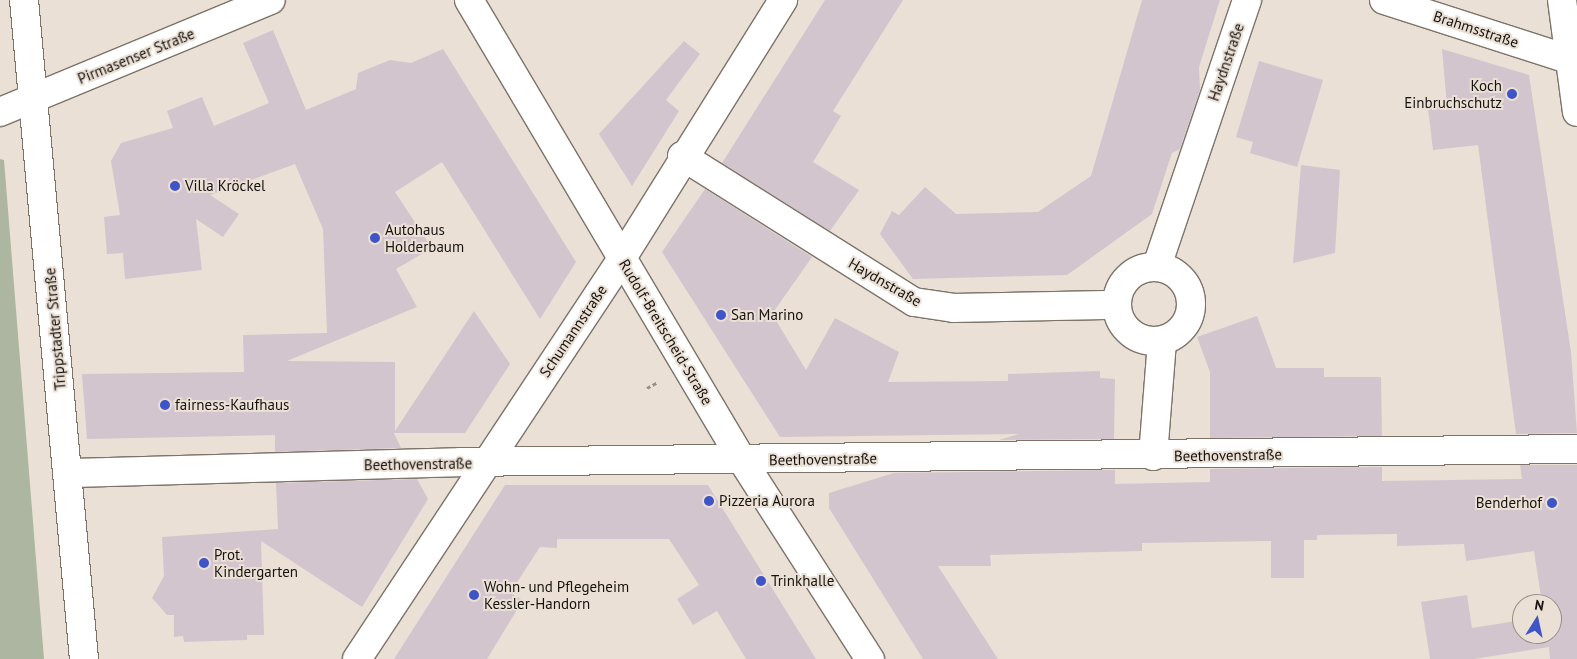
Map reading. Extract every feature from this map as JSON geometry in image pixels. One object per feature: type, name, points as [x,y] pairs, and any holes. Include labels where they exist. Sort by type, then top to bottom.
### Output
[{"type":"street","name":"Trippstadter Straße","points":[[24,0],[69,473],[84,659]]},
{"type":"street","name":"Pirmasenser Straße","points":[[0,112],[272,0]]},
{"type":"street","name":"Rudolf-Breitscheid-Straße","points":[[469,0],[742,460],[870,659]]},
{"type":"street","name":"Schumannstraße","points":[[358,659],[622,258],[682,156],[783,0]]},
{"type":"street","name":"Haydnstraße","points":[[1157,266],[1247,0]]},
{"type":"street","name":"Brahmsstraße","points":[[1384,0],[1568,59]]},
{"type":"street","points":[[1562,0],[1568,59],[1577,112]]},
{"type":"street","name":"Haydnstraße","points":[[682,156],[914,302],[954,308],[1117,304]]},
{"type":"street","points":[[1157,266],[1180,277],[1192,303],[1186,323],[1162,340],[1144,340],[1128,330],[1117,304],[1124,281],[1144,268],[1157,266]]},
{"type":"street","points":[[1154,456],[1162,340]]},
{"type":"street","name":"Beethovenstraße","points":[[69,473],[487,462],[1154,456],[1577,449]]},
{"type":"path","points":[[647,388],[658,382]]},
{"type":"green space","points":[[0,159],[4,160],[44,659],[0,659]]},
{"type":"building","points":[[825,0],[903,0],[833,111],[841,116],[813,162],[859,190],[830,231],[722,163]]},
{"type":"building","points":[[1142,0],[1220,0],[1199,67],[1200,90],[1180,149],[1172,153],[1152,214],[1067,275],[913,279],[880,234],[892,211],[899,215],[925,187],[956,214],[1038,212],[1091,176]]},
{"type":"building","points":[[273,30],[306,110],[356,89],[358,73],[390,60],[411,63],[443,49],[576,262],[540,319],[442,162],[395,192],[432,248],[396,269],[417,307],[287,361],[395,362],[395,431],[474,311],[510,364],[465,433],[394,433],[401,448],[275,452],[275,435],[87,439],[82,374],[244,372],[243,335],[327,333],[323,229],[295,164],[210,195],[239,214],[223,237],[196,219],[202,270],[125,279],[123,253],[107,254],[104,217],[120,215],[111,161],[121,143],[173,128],[167,111],[202,97],[214,126],[269,103],[243,43]]},
{"type":"building","points":[[684,41],[700,54],[666,100],[679,111],[632,186],[599,134]]},
{"type":"building","points":[[1442,49],[1529,75],[1571,352],[1577,433],[1516,434],[1478,145],[1433,150],[1428,108],[1447,106]]},
{"type":"building","points":[[1259,61],[1323,80],[1297,167],[1250,153],[1253,142],[1236,137]]},
{"type":"building","points":[[1301,165],[1340,170],[1335,253],[1293,263]]},
{"type":"building","points":[[705,189],[812,257],[772,314],[806,370],[835,318],[899,352],[888,382],[1008,381],[1008,374],[1100,371],[1100,378],[1115,379],[1114,439],[999,440],[1019,434],[780,437],[662,252]]},
{"type":"building","points":[[1257,316],[1276,368],[1324,368],[1324,377],[1381,377],[1382,436],[1210,438],[1210,372],[1197,337]]},
{"type":"building","points":[[1520,465],[1577,465],[1577,659],[1550,659],[1549,647],[1474,659],[1430,659],[1421,602],[1467,595],[1472,628],[1512,622],[1512,644],[1562,644],[1562,594],[1540,594],[1534,551],[1466,561],[1464,544],[1397,546],[1397,534],[1317,535],[1317,540],[1304,540],[1304,578],[1271,578],[1271,541],[1142,543],[1142,551],[990,555],[991,566],[938,566],[998,659],[923,659],[829,508],[829,493],[894,473],[1115,470],[1115,484],[1210,482],[1210,469],[1382,467],[1382,481],[1522,479]]},
{"type":"building","points":[[417,479],[428,499],[362,607],[261,541],[264,635],[247,635],[247,640],[184,642],[183,636],[174,637],[174,615],[167,615],[152,598],[164,576],[162,537],[278,529],[276,483]]},
{"type":"building","points":[[505,485],[708,485],[816,659],[746,659],[717,611],[693,625],[677,599],[699,585],[669,539],[557,539],[557,548],[540,547],[510,593],[523,600],[487,659],[394,659]]},
{"type":"place","name":"Koch Einbruchschutz","points":[[1512,94]]},
{"type":"place","name":"Villa Kröckel","points":[[175,186]]},
{"type":"place","name":"Autohaus Holderbaum","points":[[375,238]]},
{"type":"place","name":"San Marino","points":[[721,315]]},
{"type":"place","name":"fairness-Kaufhaus","points":[[165,405]]},
{"type":"place","name":"Pizzeria Aurora","points":[[709,501]]},
{"type":"place","name":"Benderhof","points":[[1552,503]]},
{"type":"place","name":"Prot. Kindergarten","points":[[204,563]]},
{"type":"place","name":"Trinkhalle","points":[[761,581]]},
{"type":"place","name":"Wohn- und Pflegeheim Kessler-Handorn","points":[[474,595]]}]
